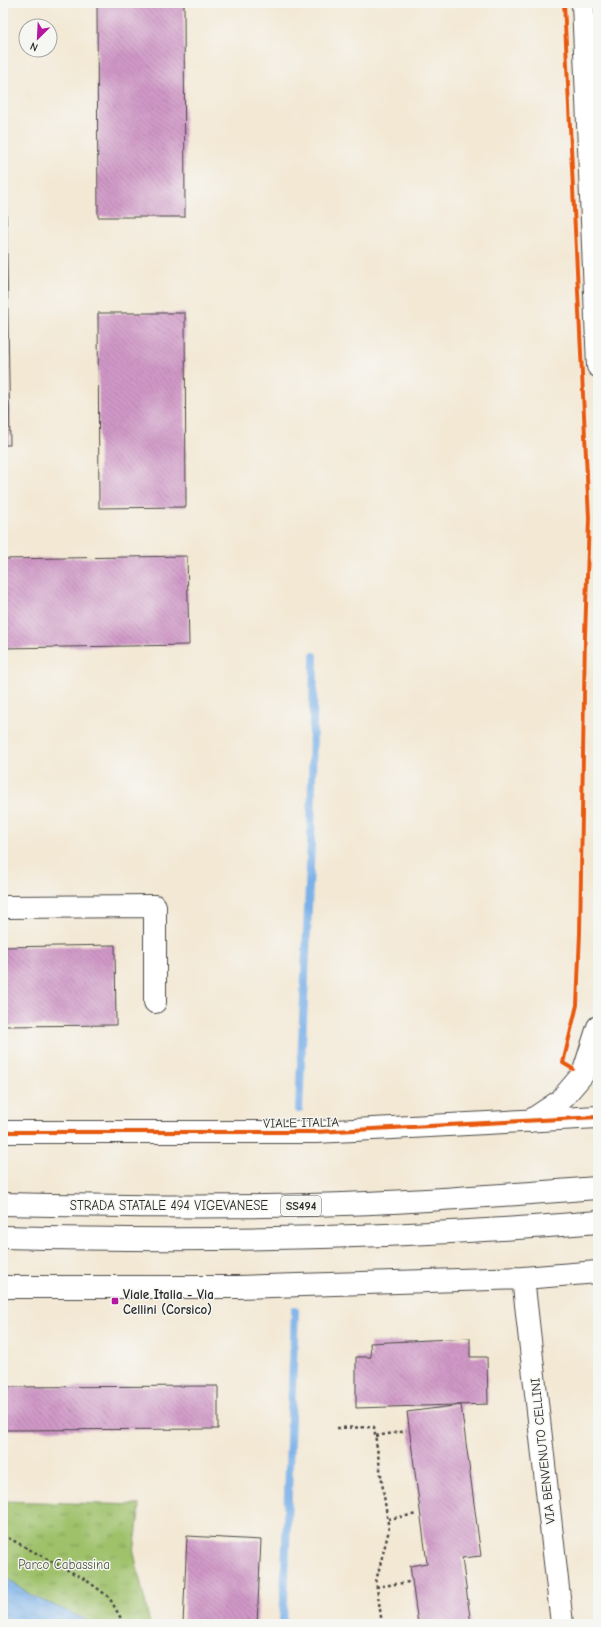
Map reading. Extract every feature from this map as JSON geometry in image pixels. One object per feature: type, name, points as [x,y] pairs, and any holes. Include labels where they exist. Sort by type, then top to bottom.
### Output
[{"type":"street","points":[[583,3],[598,366]]},
{"type":"street","points":[[3,907],[155,906],[155,1002]]},
{"type":"street","points":[[529,1121],[560,1101],[583,1074],[598,1027]]},
{"type":"street","name":"VIALE ITALIA","points":[[3,1132],[316,1132],[598,1117]]},
{"type":"street","name":"STRADA STATALE 494 VIGEVANESE","points":[[3,1204],[307,1206],[414,1201],[598,1188]]},
{"type":"street","points":[[3,1237],[305,1238],[598,1222]]},
{"type":"street","points":[[3,1287],[237,1287],[523,1278],[598,1272]]},
{"type":"street","name":"VIA BENVENUTO CELLINI","points":[[523,1278],[562,1624]]},
{"type":"path","points":[[337,1428],[374,1427],[389,1530],[376,1581],[382,1624]]},
{"type":"path","points":[[376,1436],[406,1431]]},
{"type":"path","points":[[388,1519],[417,1514]]},
{"type":"path","points":[[3,1535],[86,1580],[109,1597],[124,1624]]},
{"type":"path","points":[[376,1587],[409,1582]]},
{"type":"green space","name":"Parco Cabassina","points":[[3,1501],[140,1505],[134,1553],[150,1624],[3,1624]]},
{"type":"water","points":[[3,1575],[32,1596],[89,1621],[92,1624],[3,1624]]},
{"type":"building","points":[[97,3],[184,3],[185,217],[98,217]]},
{"type":"building","points":[[4,66],[10,445],[3,445]]},
{"type":"building","points":[[98,313],[185,313],[186,507],[99,508]]},
{"type":"building","points":[[187,556],[189,645],[3,648],[3,559]]},
{"type":"building","points":[[115,945],[116,1025],[3,1026],[3,947]]},
{"type":"building","points":[[470,1338],[470,1357],[487,1357],[488,1404],[356,1408],[356,1357],[371,1357],[370,1343]]},
{"type":"building","points":[[218,1386],[218,1429],[3,1430],[3,1387]]},
{"type":"building","points":[[461,1405],[481,1556],[462,1558],[471,1624],[418,1624],[410,1566],[427,1563],[407,1412]]},
{"type":"building","points":[[187,1536],[261,1540],[257,1624],[217,1622],[217,1624],[183,1624]]},
{"type":"waterway","points":[[299,1109],[311,842],[314,656]]},
{"type":"waterway","points":[[283,1624],[295,1311]]},
{"type":"cycle path","points":[[564,3],[589,518],[585,636],[580,933],[577,1005],[563,1063],[573,1069]]},
{"type":"cycle path","points":[[3,1132],[316,1132],[598,1117]]},
{"type":"place","name":"Viale Italia - Via Cellini (Corsico)","points":[[115,1301]]}]
